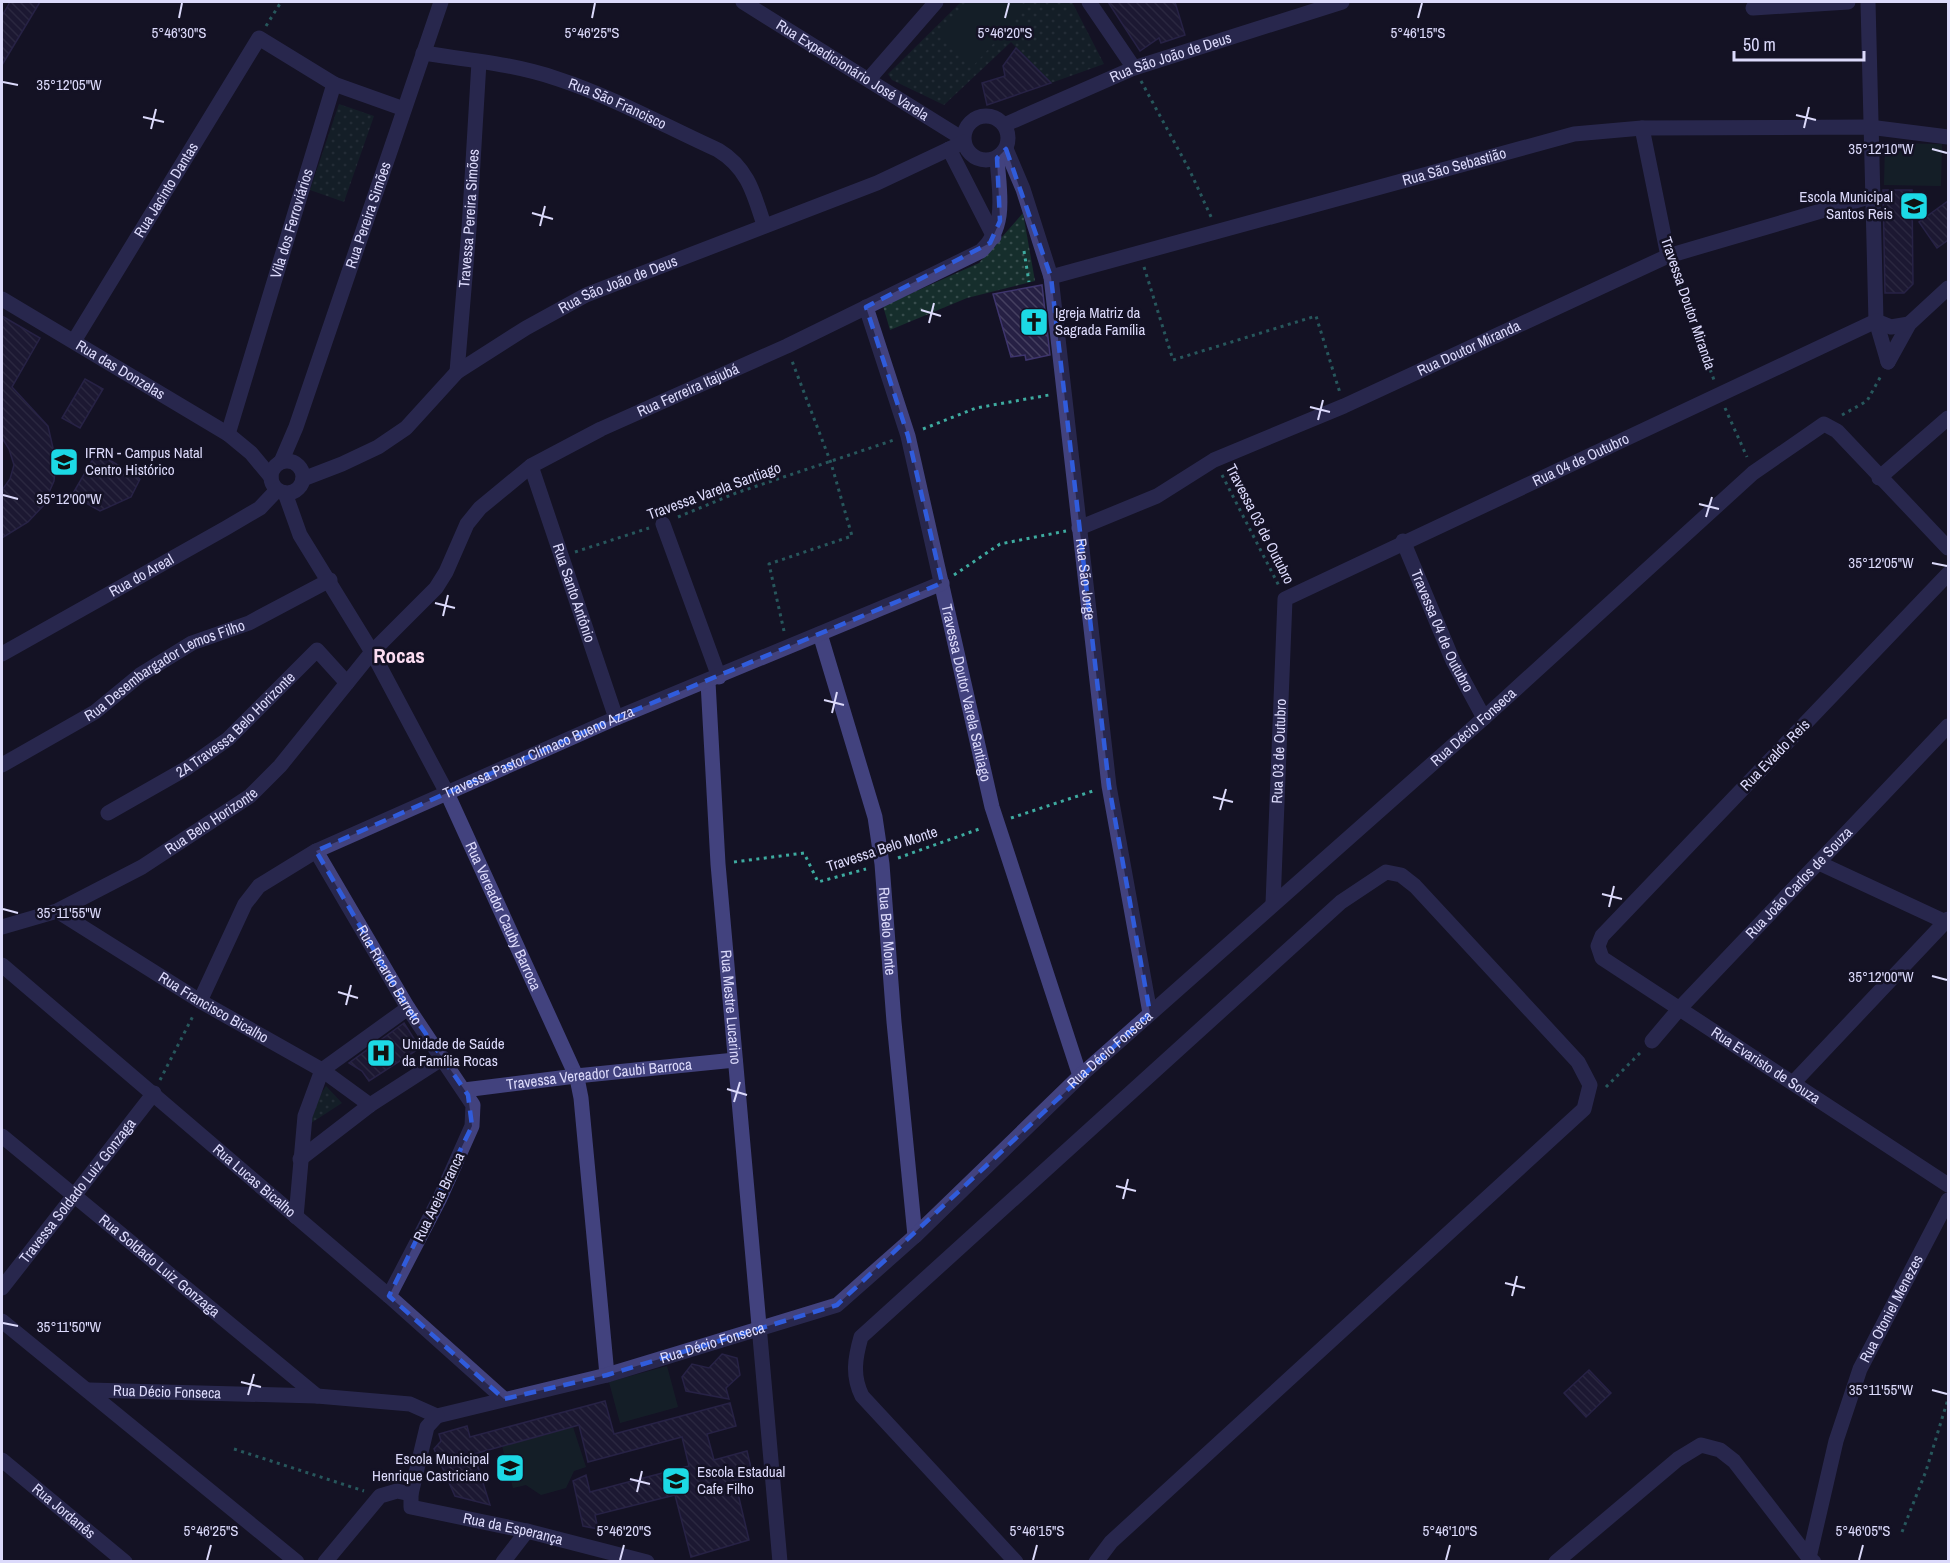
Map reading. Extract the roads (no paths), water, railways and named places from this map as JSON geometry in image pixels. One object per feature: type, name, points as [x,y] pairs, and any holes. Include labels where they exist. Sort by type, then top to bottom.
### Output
[{"type":"street","name":"Rua Pereira Simões","points":[[278,477],[441,2]]},
{"type":"street","name":"Rua Expedicionário José Varela","points":[[743,2],[964,140]]},
{"type":"street","name":"Rua São João de Deus","points":[[1004,125],[1134,68],[1342,2]]},
{"type":"street","points":[[1753,8],[1848,2]]},
{"type":"street","points":[[1868,2],[1875,321],[1888,362],[1909,324],[1948,288]]},
{"type":"street","points":[[869,79],[931,3]]},
{"type":"street","points":[[1092,3],[1134,68]]},
{"type":"street","name":"Rua Jacinto Dantas","points":[[74,341],[258,38],[334,84]]},
{"type":"street","name":"Rua São Francisco","points":[[423,53],[556,78],[592,91],[718,150],[733,159],[742,169],[750,183],[764,225]]},
{"type":"street","name":"Travessa Pereira Simões","points":[[457,372],[469,229],[479,62]]},
{"type":"street","points":[[334,84],[404,109]]},
{"type":"street","name":"Vila dos Ferroviários","points":[[233,438],[334,84]]},
{"type":"street","points":[[994,237],[1000,221],[1002,153],[1008,136],[1004,125],[995,117],[984,116],[973,119],[966,128],[964,140],[966,150],[975,158],[986,161],[1002,153]]},
{"type":"street","name":"Rua São Sebastião","points":[[1051,277],[1574,134],[1642,128],[1869,127],[1948,137]]},
{"type":"street","name":"Travessa Doutor Miranda","points":[[1642,128],[1668,256]]},
{"type":"street","name":"Rua São João de Deus","points":[[303,479],[351,460],[406,428],[457,372],[526,328],[586,295],[877,183],[964,140]]},
{"type":"street","points":[[949,149],[994,237]]},
{"type":"street","name":"Rua São Jorge","points":[[1002,153],[1023,189],[1051,277],[1066,392],[1079,528],[1109,786],[1150,1013]]},
{"type":"street","name":"Rua Doutor Miranda","points":[[1079,528],[1157,496],[1214,460],[1344,406],[1668,256],[1872,196]]},
{"type":"street","name":"Rua Ferreira Itajubá","points":[[372,652],[436,588],[446,572],[467,524],[480,508],[531,466],[601,429],[787,346],[981,251],[994,237]]},
{"type":"street","name":"Rua das Donzelas","points":[[2,299],[233,438],[278,477]]},
{"type":"street","name":"Travessa Doutor Varela Santiago","points":[[866,307],[908,435],[997,823],[1080,1076]]},
{"type":"street","points":[[1875,321],[1891,327],[1909,324]]},
{"type":"street","name":"Rua 04 de Outubro","points":[[1285,599],[1403,541],[1875,321]]},
{"type":"street","points":[[1948,418],[1880,478],[1948,548]]},
{"type":"street","name":"Rua Décio Fonseca","points":[[89,1390],[317,1396],[410,1404],[437,1416],[607,1375],[758,1331],[837,1305],[915,1236],[1080,1076],[1484,718],[1753,473],[1824,424],[1837,431],[1880,478]]},
{"type":"street","name":"Rua Pereira Simões","points":[[296,427],[297,464]]},
{"type":"street","points":[[278,477],[297,464],[303,473],[303,479]]},
{"type":"street","name":"Rua Santo Antônio","points":[[531,466],[616,718]]},
{"type":"street","name":"Rua do Areal","points":[[2,654],[260,508],[278,477],[299,488],[303,479]]},
{"type":"street","name":"Rua Vereador Cauby Barroca","points":[[278,477],[296,528],[330,580],[372,652],[447,793],[576,1076],[581,1098],[607,1375]]},
{"type":"street","name":"Rua Mestre Lucarino","points":[[663,524],[714,679],[718,864],[780,1562]]},
{"type":"street","name":"Travessa 04 de Outubro","points":[[1403,541],[1453,661],[1484,718]]},
{"type":"street","name":"Rua Evaldo Reis","points":[[1602,936],[1948,574]]},
{"type":"street","name":"Rua Desembargador Lemos Filho","points":[[2,765],[95,712],[140,675],[192,643],[249,623],[330,580]]},
{"type":"street","name":"Travessa Pastor Clímaco Bueno Azza","points":[[200,1001],[245,904],[259,886],[316,851],[616,718],[942,583]]},
{"type":"street","name":"Rua 03 de Outubro","points":[[1273,904],[1285,599]]},
{"type":"street","name":"Rua Belo Monte","points":[[820,634],[875,817],[882,864],[894,1022],[915,1236]]},
{"type":"street","name":"2A Travessa Belo Horizonte","points":[[108,813],[187,768],[228,739],[317,650],[347,683]]},
{"type":"street","name":"Rua Belo Horizonte","points":[[2,927],[57,911],[142,867],[250,796],[280,766],[372,652]]},
{"type":"street","name":"Rua João Carlos de Souza","points":[[1652,1041],[1680,1008],[1948,726]]},
{"type":"street","name":"Rua Ricardo Barreto","points":[[316,851],[408,1008],[466,1093]]},
{"type":"street","points":[[1794,1082],[1948,921],[1819,862]]},
{"type":"street","points":[[1016,1562],[862,1396],[855,1383],[855,1369],[861,1338],[1341,902],[1386,872],[1401,875],[1415,886],[1578,1062],[1590,1085],[1584,1109],[1120,1534],[1096,1562]]},
{"type":"street","name":"Rua Francisco Bicalho","points":[[57,911],[200,1001],[322,1070],[370,1105]]},
{"type":"street","name":"Rua Evaristo de Souza","points":[[1602,936],[1598,946],[1602,958],[1948,1185]]},
{"type":"street","name":"Rua Lucas Bicalho","points":[[2,964],[389,1296],[504,1399]]},
{"type":"street","points":[[296,1217],[305,1116],[322,1070],[408,1008]]},
{"type":"street","points":[[300,1159],[370,1105],[443,1058]]},
{"type":"street","name":"Travessa Vereador Caubi Barroca","points":[[466,1093],[576,1076],[735,1060]]},
{"type":"street","name":"Travessa Soldado Luiz Gonzaga","points":[[2,1288],[154,1093]]},
{"type":"street","name":"Rua Areia Branca","points":[[389,1296],[440,1198],[472,1126],[473,1105],[466,1093]]},
{"type":"street","name":"Rua Soldado Luiz Gonzaga","points":[[2,1136],[317,1396]]},
{"type":"street","name":"Rua Otoniel Menezes","points":[[1810,1560],[1838,1433],[1860,1369],[1948,1200]]},
{"type":"street","points":[[2,1321],[297,1562]]},
{"type":"street","points":[[412,1501],[426,1427],[437,1416]]},
{"type":"street","points":[[1556,1562],[1678,1459],[1701,1445],[1720,1450],[1734,1461],[1810,1560]]},
{"type":"street","name":"Rua Jordanês","points":[[2,1460],[125,1562]]},
{"type":"street","name":"Rua da Esperança","points":[[325,1562],[380,1496],[397,1491],[412,1501],[647,1562]]},
{"type":"street","points":[[503,1562],[527,1531]]},
{"type":"place","name":"Escola Municipal Santos Reis","points":[[1914,206]]},
{"type":"place","name":"Igreja Matriz da Sagrada Família","points":[[1034,322]]},
{"type":"place","name":"IFRN - Campus Natal Centro Histórico","points":[[64,462]]},
{"type":"place","name":"Unidade de Saúde da Família Rocas","points":[[381,1053]]},
{"type":"place","name":"Escola Municipal Henrique Castriciano","points":[[510,1468]]},
{"type":"place","name":"Escola Estadual Cafe Filho","points":[[676,1481]]},
{"type":"district","name":"Rocas","points":[[399,656]]}]
